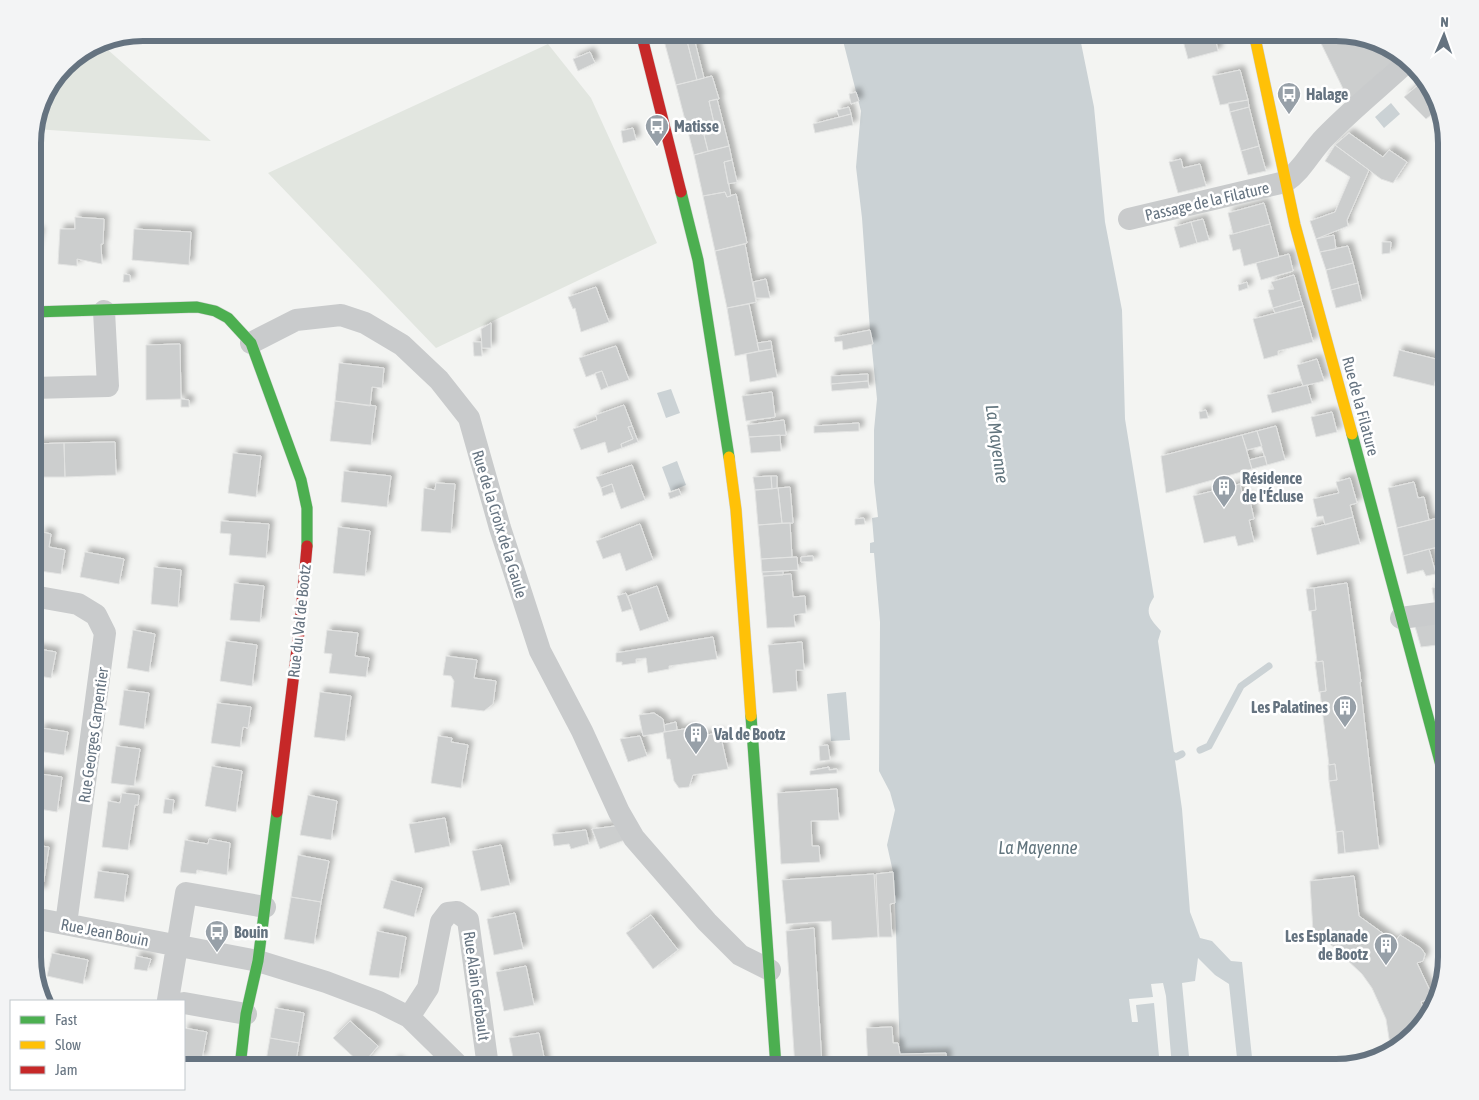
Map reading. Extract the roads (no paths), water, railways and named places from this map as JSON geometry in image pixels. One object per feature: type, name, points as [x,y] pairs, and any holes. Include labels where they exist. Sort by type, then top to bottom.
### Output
[{"type":"street","points":[[643,41],[698,260],[723,406],[736,510],[775,1059]]},
{"type":"street","name":"Rue de la Filature","points":[[1256,41],[1285,182],[1438,752]]},
{"type":"street","points":[[1285,182],[1295,175],[1312,151],[1328,134],[1402,66]]},
{"type":"street","name":"Passage de la Filature","points":[[1129,219],[1285,182]]},
{"type":"street","points":[[41,312],[197,307],[218,311],[238,324],[251,343]]},
{"type":"street","points":[[41,388],[108,386],[104,311]]},
{"type":"street","name":"Rue de la Croix de la Gaule","points":[[251,343],[296,320],[341,315],[364,323],[402,345],[439,380],[469,418],[500,528],[540,651],[582,731],[619,812],[634,838],[707,922],[740,954],[770,970]]},
{"type":"street","name":"Rue du Val de Bootz","points":[[241,1059],[246,1014],[258,961],[300,624],[307,508],[301,480],[251,343]]},
{"type":"street","name":"Rue Georges Carpentier","points":[[41,597],[78,604],[96,615],[105,633],[66,924]]},
{"type":"street","points":[[1401,618],[1438,613]]},
{"type":"street","points":[[168,1000],[186,893],[265,907]]},
{"type":"street","name":"Rue Alain Gerbault","points":[[409,1018],[428,988],[441,922],[448,913],[457,912],[468,920],[487,1059]]},
{"type":"street","name":"Rue Jean Bouin","points":[[41,919],[258,961]]},
{"type":"street","points":[[258,961],[379,1002],[409,1018],[451,1059]]},
{"type":"street","points":[[185,1003],[246,1014]]},
{"type":"water","name":"La Mayenne","points":[[843,41],[1081,41],[1094,107],[1105,222],[1122,310],[1125,419],[1154,597],[1149,607],[1149,615],[1161,631],[1158,641],[1182,809],[1190,912],[1200,938],[1212,941],[1231,961],[1242,962],[1252,1059],[1237,1059],[1229,984],[1215,975],[1198,958],[1195,981],[1182,983],[1189,1059],[1171,1059],[1166,996],[1163,983],[1151,984],[1153,997],[1129,999],[1132,1022],[1138,1022],[1136,1005],[1154,1003],[1159,1059],[946,1059],[946,1053],[900,1054],[895,903],[893,872],[887,845],[895,810],[890,792],[879,771],[880,622],[874,553],[870,553],[870,543],[874,542],[872,518],[878,517],[874,482],[874,430],[877,399],[856,167],[861,111]]},
{"type":"water","points":[[1391,103],[1400,114],[1384,128],[1375,117]]},
{"type":"water","points":[[671,389],[680,413],[666,418],[657,393]]},
{"type":"water","points":[[677,461],[686,485],[671,491],[662,467]]},
{"type":"water","points":[[846,692],[850,740],[831,741],[827,694]]},
{"type":"waterway","points":[[1200,750],[1209,746],[1241,686],[1269,666]]},
{"type":"waterway","points":[[1169,753],[1176,757],[1182,754]]},
{"type":"place","name":"Halage","points":[[1289,115]]},
{"type":"place","name":"Matisse","points":[[657,147]]},
{"type":"place","name":"Résidence de l'Écluse","points":[[1224,508]]},
{"type":"place","name":"Les Palatines","points":[[1345,728]]},
{"type":"place","name":"Val de Bootz","points":[[696,755]]},
{"type":"place","name":"Bouin","points":[[217,953]]},
{"type":"place","name":"Les Esplanade de Bootz","points":[[1386,966]]}]
